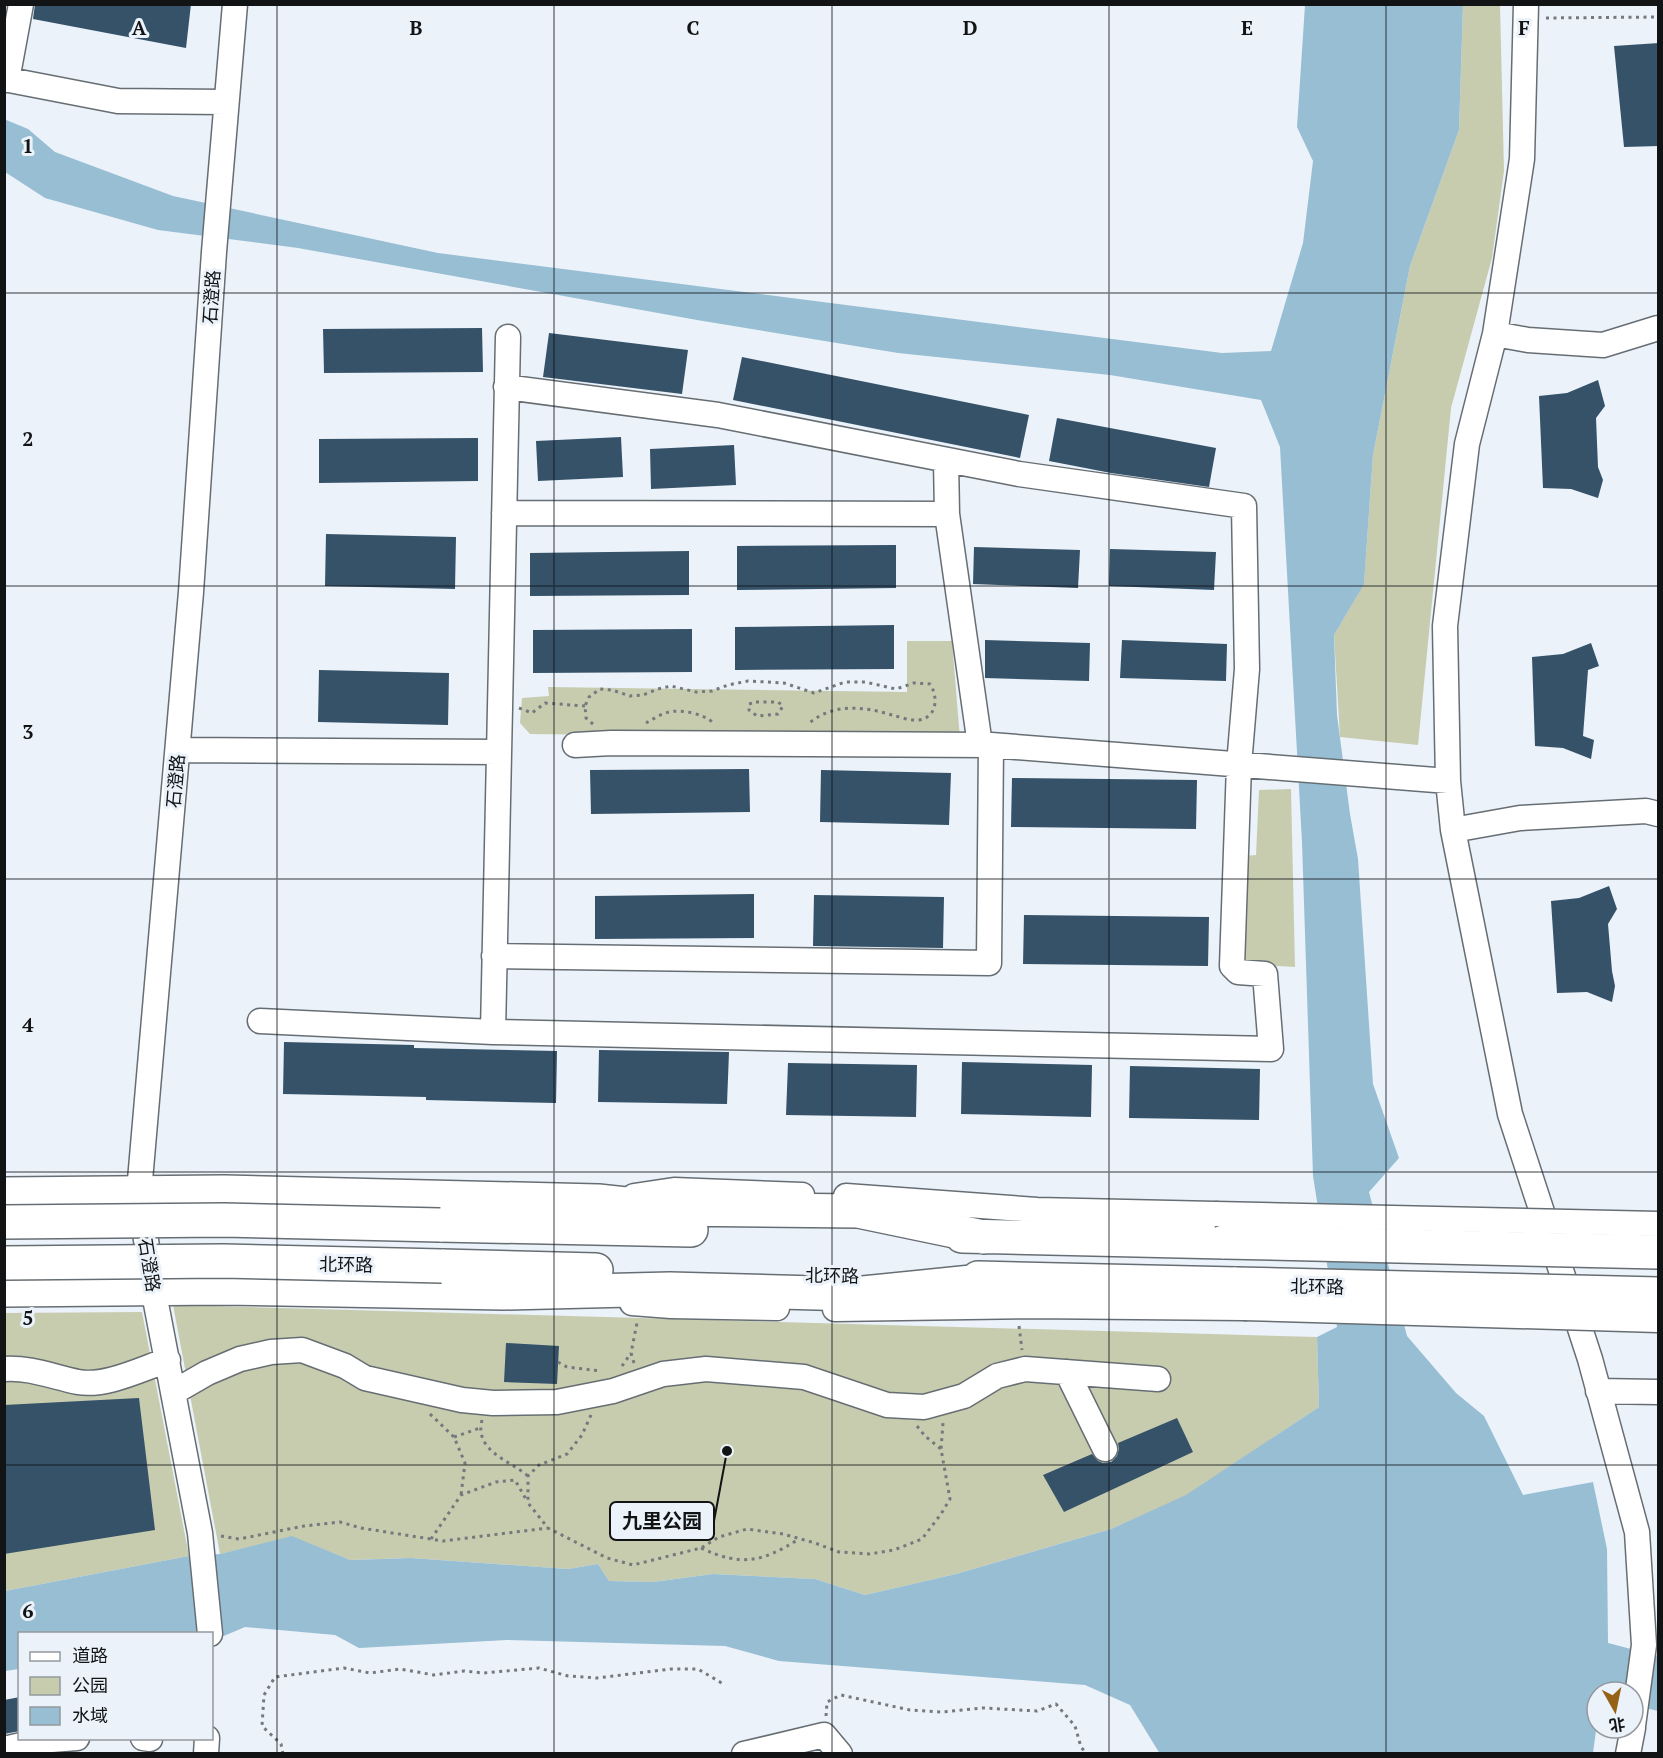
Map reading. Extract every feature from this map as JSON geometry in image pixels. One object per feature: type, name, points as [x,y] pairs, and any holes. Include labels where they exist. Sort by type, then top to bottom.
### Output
[{"type":"highway","points":[[4,1194],[224,1192],[598,1201],[672,1209],[858,1211],[983,1237]]},
{"type":"highway","points":[[4,1222],[224,1220],[983,1237],[1219,1228],[1659,1252]]},
{"type":"highway","name":"北环路","points":[[4,1263],[223,1261],[442,1266],[1009,1293],[1240,1296],[1659,1294]]},
{"type":"highway","points":[[4,1290],[153,1288],[504,1293],[670,1289],[853,1294],[1009,1293]]},
{"type":"street","points":[[21,4],[6,80],[118,101],[225,102]]},
{"type":"street","name":"石澄路","points":[[210,1632],[201,1543],[153,1288],[139,1192],[191,592],[225,102],[235,4]]},
{"type":"street","points":[[1526,9],[1522,159],[1495,334],[1467,444],[1445,626],[1449,781],[1453,830],[1510,1114],[1598,1390],[1637,1532],[1644,1645],[1640,1680]]},
{"type":"street","points":[[1495,334],[1528,340],[1603,345],[1659,328]]},
{"type":"street","points":[[493,1032],[508,337]]},
{"type":"street","points":[[260,1021],[493,1032],[1271,1048],[1265,974],[1238,972],[1232,966],[1239,765],[1247,669],[1244,506],[1019,474],[718,415],[506,387]]},
{"type":"street","points":[[494,956],[989,963],[986,745],[947,514],[945,460]]},
{"type":"street","points":[[504,513],[947,514]]},
{"type":"street","points":[[575,746],[611,743],[986,745],[1449,781]]},
{"type":"street","points":[[178,750],[499,752]]},
{"type":"street","points":[[1453,830],[1520,818],[1646,811],[1659,814]]},
{"type":"street","points":[[598,1201],[674,1190],[856,1197],[1037,1210],[1219,1228],[1659,1224]]},
{"type":"street","name":"北环路","points":[[504,1293],[682,1306],[852,1309],[1009,1293]]},
{"type":"street","name":"北环路","points":[[1240,1296],[1659,1320]]},
{"type":"street","points":[[174,1392],[207,1373],[240,1359],[271,1352],[302,1350],[345,1366],[365,1378],[462,1400],[492,1403],[557,1402],[594,1395],[663,1374],[706,1369],[804,1377],[887,1405],[924,1407],[964,1396],[998,1376],[1025,1369],[1158,1379]]},
{"type":"street","points":[[4,1369],[15,1368],[79,1382],[98,1382],[168,1360]]},
{"type":"street","points":[[1067,1372],[1105,1449]]},
{"type":"street","points":[[1598,1390],[1659,1392]]},
{"type":"street","points":[[744,1754],[824,1735],[840,1754]]},
{"type":"street","points":[[4,1749],[58,1740]]},
{"type":"path","points":[[1526,9],[1659,17]]},
{"type":"path","points":[[593,725],[586,718],[585,706],[589,697],[600,689],[630,696],[644,695],[670,686],[696,692],[712,691],[728,684],[748,681],[784,683],[814,693],[845,682],[865,682],[896,689],[914,683],[930,684],[936,693],[936,705],[930,714],[920,720],[904,719],[856,708],[819,715],[806,726],[801,734],[801,744]]},
{"type":"path","points":[[778,702],[783,706],[778,714],[758,716],[749,710],[749,704],[778,702]]},
{"type":"path","points":[[500,703],[532,713],[545,703],[585,706]]},
{"type":"path","points":[[644,723],[667,712],[678,711],[706,717],[725,734],[731,744]]},
{"type":"path","points":[[1009,1293],[1025,1369]]},
{"type":"path","points":[[612,1368],[623,1365],[631,1353],[635,1327],[644,1304]]},
{"type":"path","points":[[631,1353],[640,1382]]},
{"type":"path","points":[[558,1362],[567,1367],[601,1371]]},
{"type":"path","points":[[528,1503],[528,1476],[538,1465],[567,1454],[582,1435],[591,1415],[594,1395]]},
{"type":"path","points":[[460,1495],[496,1482],[515,1480],[528,1503],[548,1528],[607,1558],[633,1565],[700,1548],[719,1537],[747,1529],[799,1539],[839,1552],[869,1554],[894,1550],[922,1539],[950,1498],[942,1449],[944,1420],[964,1396]]},
{"type":"path","points":[[492,1403],[480,1428],[485,1444],[500,1459],[515,1465],[528,1476]]},
{"type":"path","points":[[424,1409],[454,1437],[465,1463],[460,1495],[431,1539]]},
{"type":"path","points":[[454,1437],[480,1428]]},
{"type":"path","points":[[201,1543],[340,1522],[361,1528],[443,1541],[477,1539],[548,1528]]},
{"type":"path","points":[[700,1548],[716,1555],[758,1560],[778,1552],[799,1539]]},
{"type":"path","points":[[283,1754],[280,1744],[262,1726],[264,1695],[275,1677],[344,1668],[370,1673],[400,1669],[434,1675],[464,1671],[483,1673],[539,1668],[568,1676],[597,1678],[689,1669],[698,1670],[725,1685]]},
{"type":"path","points":[[824,1735],[827,1702],[841,1695],[910,1710],[942,1712],[983,1708],[1037,1711],[1056,1704],[1075,1726],[1081,1747],[1087,1754]]},
{"type":"green space","points":[[1463,5],[1500,5],[1504,171],[1492,258],[1451,408],[1418,745],[1340,737],[1334,635],[1364,583],[1373,455],[1410,266],[1459,130]]},
{"type":"green space","points":[[907,641],[952,641],[960,739],[530,734],[520,723],[522,698],[549,696],[548,687],[907,692]]},
{"type":"green space","points":[[1291,789],[1295,967],[1243,964],[1244,856],[1256,855],[1259,790]]},
{"type":"green space","points":[[173,1305],[1317,1337],[1319,1407],[1186,1496],[1111,1529],[956,1574],[865,1595],[815,1579],[713,1574],[653,1582],[609,1581],[598,1564],[568,1569],[411,1558],[350,1560],[292,1537],[220,1554]]},
{"type":"green space","points":[[142,1312],[189,1556],[5,1591],[5,1313]]},
{"type":"water","points":[[1305,5],[1463,5],[1459,130],[1410,266],[1373,455],[1364,584],[1334,635],[1337,715],[1358,859],[1373,1084],[1399,1158],[1369,1192],[1407,1336],[1456,1393],[1484,1416],[1523,1495],[1593,1482],[1607,1549],[1608,1643],[1658,1656],[1658,1711],[1645,1708],[1645,1680],[1585,1680],[1585,1740],[1595,1740],[1593,1753],[1160,1754],[1130,1705],[1085,1685],[779,1661],[725,1646],[507,1640],[359,1648],[335,1635],[245,1627],[213,1641],[213,1632],[18,1632],[18,1669],[5,1671],[5,1591],[189,1556],[220,1554],[292,1536],[350,1560],[411,1558],[568,1569],[598,1564],[609,1581],[653,1582],[713,1574],[815,1579],[865,1595],[956,1574],[1111,1529],[1186,1495],[1319,1407],[1317,1337],[1337,1327],[1313,1176],[1302,842],[1280,447],[1261,400],[1110,375],[898,353],[697,320],[298,248],[158,230],[45,198],[5,172],[4,119],[28,129],[55,152],[173,196],[438,253],[1222,353],[1271,351],[1303,243],[1313,161],[1297,127]]},
{"type":"building","points":[[35,4],[191,4],[186,48],[33,19]]},
{"type":"building","points":[[1659,43],[1659,146],[1624,147],[1614,46]]},
{"type":"building","points":[[482,328],[483,372],[324,373],[323,329]]},
{"type":"building","points":[[549,333],[688,350],[682,394],[543,377]]},
{"type":"building","points":[[742,357],[1029,415],[1020,458],[733,400]]},
{"type":"building","points":[[1598,380],[1605,406],[1596,418],[1598,467],[1603,480],[1598,498],[1571,489],[1543,488],[1539,396],[1567,393]]},
{"type":"building","points":[[1057,418],[1216,448],[1209,487],[1111,473],[1049,461]]},
{"type":"building","points":[[621,437],[623,477],[538,481],[536,441]]},
{"type":"building","points":[[478,438],[478,481],[319,483],[319,439]]},
{"type":"building","points":[[734,445],[736,485],[651,489],[650,449]]},
{"type":"building","points":[[326,534],[456,537],[455,589],[325,586]]},
{"type":"building","points":[[896,545],[896,588],[737,590],[737,546]]},
{"type":"building","points":[[974,547],[1080,550],[1078,588],[973,584]]},
{"type":"building","points":[[1110,549],[1216,552],[1214,590],[1109,586]]},
{"type":"building","points":[[689,551],[689,595],[530,596],[530,553]]},
{"type":"building","points":[[894,625],[894,669],[735,670],[735,627]]},
{"type":"building","points":[[692,629],[692,672],[533,673],[533,630]]},
{"type":"building","points":[[985,640],[1090,643],[1089,681],[985,678]]},
{"type":"building","points":[[1122,640],[1227,644],[1226,681],[1120,678]]},
{"type":"building","points":[[1591,643],[1599,666],[1588,670],[1583,736],[1594,740],[1591,759],[1563,748],[1535,746],[1532,657],[1563,654]]},
{"type":"building","points":[[319,670],[449,673],[448,725],[318,722]]},
{"type":"building","points":[[749,769],[750,812],[591,814],[590,770]]},
{"type":"building","points":[[821,770],[951,773],[949,825],[820,822]]},
{"type":"building","points":[[1012,778],[1197,780],[1196,829],[1011,827]]},
{"type":"building","points":[[1609,886],[1617,909],[1608,924],[1615,986],[1612,1002],[1587,992],[1557,993],[1551,901],[1579,898]]},
{"type":"building","points":[[754,894],[754,938],[595,939],[595,896]]},
{"type":"building","points":[[814,895],[944,897],[943,948],[813,946]]},
{"type":"building","points":[[1024,915],[1209,917],[1208,966],[1023,964]]},
{"type":"building","points":[[284,1042],[557,1051],[556,1103],[283,1094]]},
{"type":"building","points":[[599,1050],[729,1052],[727,1104],[598,1102]]},
{"type":"building","points":[[962,1062],[1092,1065],[1091,1117],[961,1114]]},
{"type":"building","points":[[788,1063],[917,1065],[916,1117],[786,1115]]},
{"type":"building","points":[[1130,1066],[1260,1069],[1259,1120],[1129,1118]]},
{"type":"building","points":[[506,1343],[559,1346],[557,1384],[504,1382]]},
{"type":"building","points":[[139,1398],[155,1530],[4,1554],[4,1405]]},
{"type":"building","points":[[1177,1418],[1193,1452],[1064,1512],[1043,1475],[1092,1454],[1098,1461],[1111,1462],[1117,1456],[1118,1443]]},
{"type":"building","points":[[18,1697],[18,1731],[4,1734],[4,1700]]},
{"type":"place","name":"九里公园","points":[[727,1451]]}]
